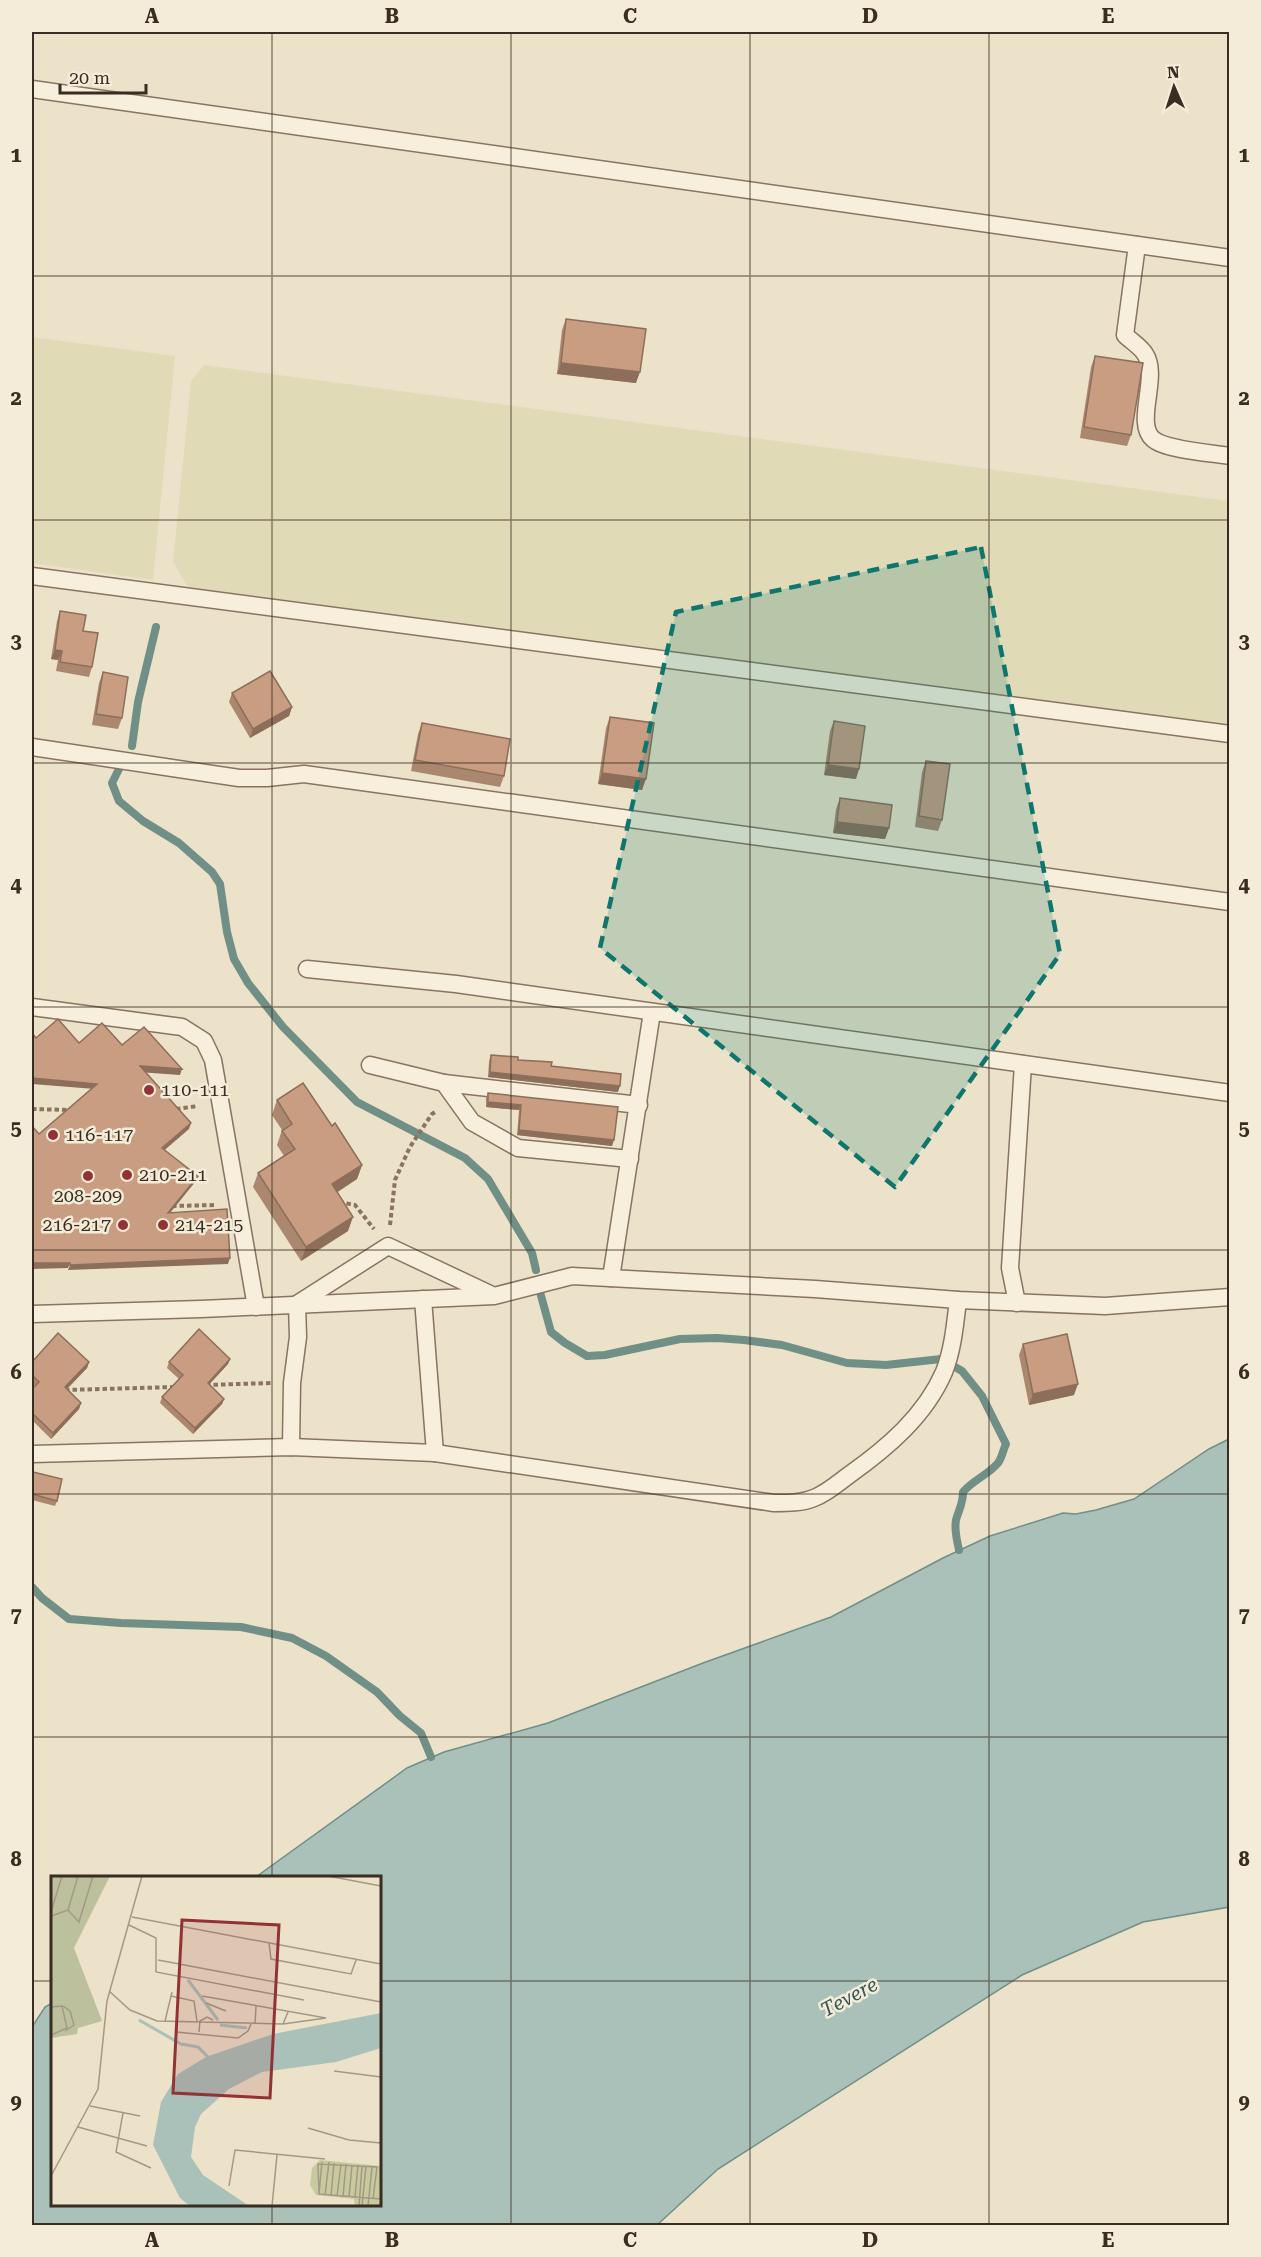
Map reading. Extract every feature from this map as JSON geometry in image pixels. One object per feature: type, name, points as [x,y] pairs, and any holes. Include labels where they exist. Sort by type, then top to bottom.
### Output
[{"type":"lane","points":[[32,89],[1230,258]]},
{"type":"lane","points":[[1137,245],[1125,335],[1146,355],[1150,373],[1146,428],[1153,440],[1178,449],[1230,456]]},
{"type":"lane","points":[[32,576],[1230,734]]},
{"type":"lane","points":[[32,747],[239,778],[304,774],[1230,902]]},
{"type":"lane","points":[[307,969],[456,984],[1230,1093]]},
{"type":"lane","points":[[32,1006],[182,1027],[204,1041],[213,1060],[256,1307]]},
{"type":"lane","points":[[611,1278],[652,1012]]},
{"type":"lane","points":[[1017,1304],[1010,1268],[1023,1064]]},
{"type":"lane","points":[[370,1065],[444,1083],[639,1105]]},
{"type":"lane","points":[[444,1083],[472,1122],[518,1148],[630,1159]]},
{"type":"lane","points":[[297,1304],[388,1246],[494,1296]]},
{"type":"lane","points":[[32,1314],[494,1296],[572,1276],[815,1289],[1017,1304],[1106,1306],[1230,1298]]},
{"type":"lane","points":[[423,1299],[435,1453]]},
{"type":"lane","points":[[32,1454],[291,1447],[435,1453],[774,1503],[800,1502],[816,1497],[873,1458],[905,1429],[930,1400],[944,1371],[951,1349],[958,1300]]},
{"type":"lane","points":[[291,1447],[292,1383],[298,1337],[297,1304]]},
{"type":"path","points":[[170,1110],[220,1103]]},
{"type":"path","points":[[32,1109],[75,1110]]},
{"type":"path","points":[[388,1246],[395,1180],[410,1147],[432,1114]]},
{"type":"path","points":[[336,1201],[355,1205],[388,1246]]},
{"type":"path","points":[[169,1206],[237,1204]]},
{"type":"path","points":[[197,1386],[292,1383]]},
{"type":"path","points":[[55,1391],[186,1386]]},
{"type":"highlighted area","points":[[981,547],[1060,954],[895,1187],[600,948],[676,612]]},
{"type":"shaded area","points":[[32,337],[175,356],[153,580],[32,563]]},
{"type":"shaded area","points":[[204,365],[1229,501],[1229,727],[188,587],[173,562],[191,381]]},
{"type":"water","name":"Tevere","points":[[1229,1439],[1229,1907],[1143,1922],[1022,1975],[718,2169],[657,2225],[32,2225],[32,2027],[45,2007],[51,2004],[51,2206],[381,2206],[381,1876],[257,1876],[407,1768],[444,1752],[548,1723],[703,1663],[831,1617],[990,1536],[1063,1513],[1076,1514],[1134,1499],[1209,1449]]},
{"type":"building","points":[[566,319],[646,329],[640,372],[561,363]]},
{"type":"building","points":[[1095,356],[1143,363],[1131,435],[1084,427]]},
{"type":"building","points":[[60,611],[86,615],[83,631],[98,633],[92,667],[60,662],[62,651],[55,650]]},
{"type":"building","points":[[270,671],[292,707],[253,729],[232,693]]},
{"type":"building","points":[[103,672],[128,677],[122,718],[96,714]]},
{"type":"building","points":[[610,717],[654,723],[646,779],[602,773]]},
{"type":"building","points":[[834,721],[865,726],[859,769],[828,765]]},
{"type":"building","points":[[422,723],[510,739],[504,776],[415,760]]},
{"type":"building","points":[[926,761],[950,764],[942,820],[919,816]]},
{"type":"building","points":[[840,798],[892,805],[889,828],[837,822]]},
{"type":"building","points":[[58,1019],[79,1043],[102,1023],[122,1045],[144,1027],[182,1069],[140,1066],[191,1123],[162,1148],[198,1176],[168,1213],[227,1209],[230,1258],[70,1265],[70,1263],[32,1263],[32,1126],[39,1134],[97,1084],[32,1078],[32,1033],[36,1038]]},
{"type":"building","points":[[491,1055],[518,1057],[518,1060],[552,1062],[551,1066],[621,1074],[620,1086],[490,1072]]},
{"type":"building","points":[[303,1083],[332,1126],[335,1123],[362,1165],[332,1184],[353,1217],[306,1247],[258,1173],[295,1149],[282,1131],[292,1124],[277,1100]]},
{"type":"building","points":[[488,1093],[618,1107],[614,1140],[519,1130],[521,1105],[488,1102]]},
{"type":"building","points":[[199,1329],[230,1359],[208,1383],[224,1399],[195,1428],[162,1397],[183,1375],[169,1362]]},
{"type":"building","points":[[58,1333],[89,1362],[65,1387],[81,1403],[53,1433],[32,1413],[32,1389],[39,1382],[32,1375],[32,1362]]},
{"type":"building","points":[[1067,1334],[1078,1384],[1033,1394],[1023,1344]]},
{"type":"building","points":[[33,1472],[62,1479],[57,1501],[32,1494]]},
{"type":"waterway","points":[[132,746],[138,702],[156,627]]},
{"type":"waterway","points":[[121,765],[112,783],[119,801],[143,821],[179,843],[212,872],[220,884],[227,932],[234,959],[248,983],[283,1027],[357,1102],[465,1158],[488,1179],[532,1253],[536,1270]]},
{"type":"waterway","points":[[540,1292],[551,1332],[587,1356],[605,1355],[680,1339],[717,1338],[782,1345],[847,1363],[886,1365],[941,1359],[962,1371],[982,1396],[1006,1444],[998,1463],[963,1492],[955,1524],[959,1550]]},
{"type":"waterway","points":[[32,1587],[69,1619],[241,1627],[292,1638],[326,1656],[377,1692],[400,1716],[421,1733],[431,1757]]},
{"type":"place","name":"110-111","points":[[149,1090]]},
{"type":"place","name":"116-117","points":[[53,1135]]},
{"type":"place","name":"210-211","points":[[127,1175]]},
{"type":"place","name":"208-209","points":[[88,1176]]},
{"type":"place","name":"216-217","points":[[123,1225]]},
{"type":"place","name":"214-215","points":[[163,1225]]}]
